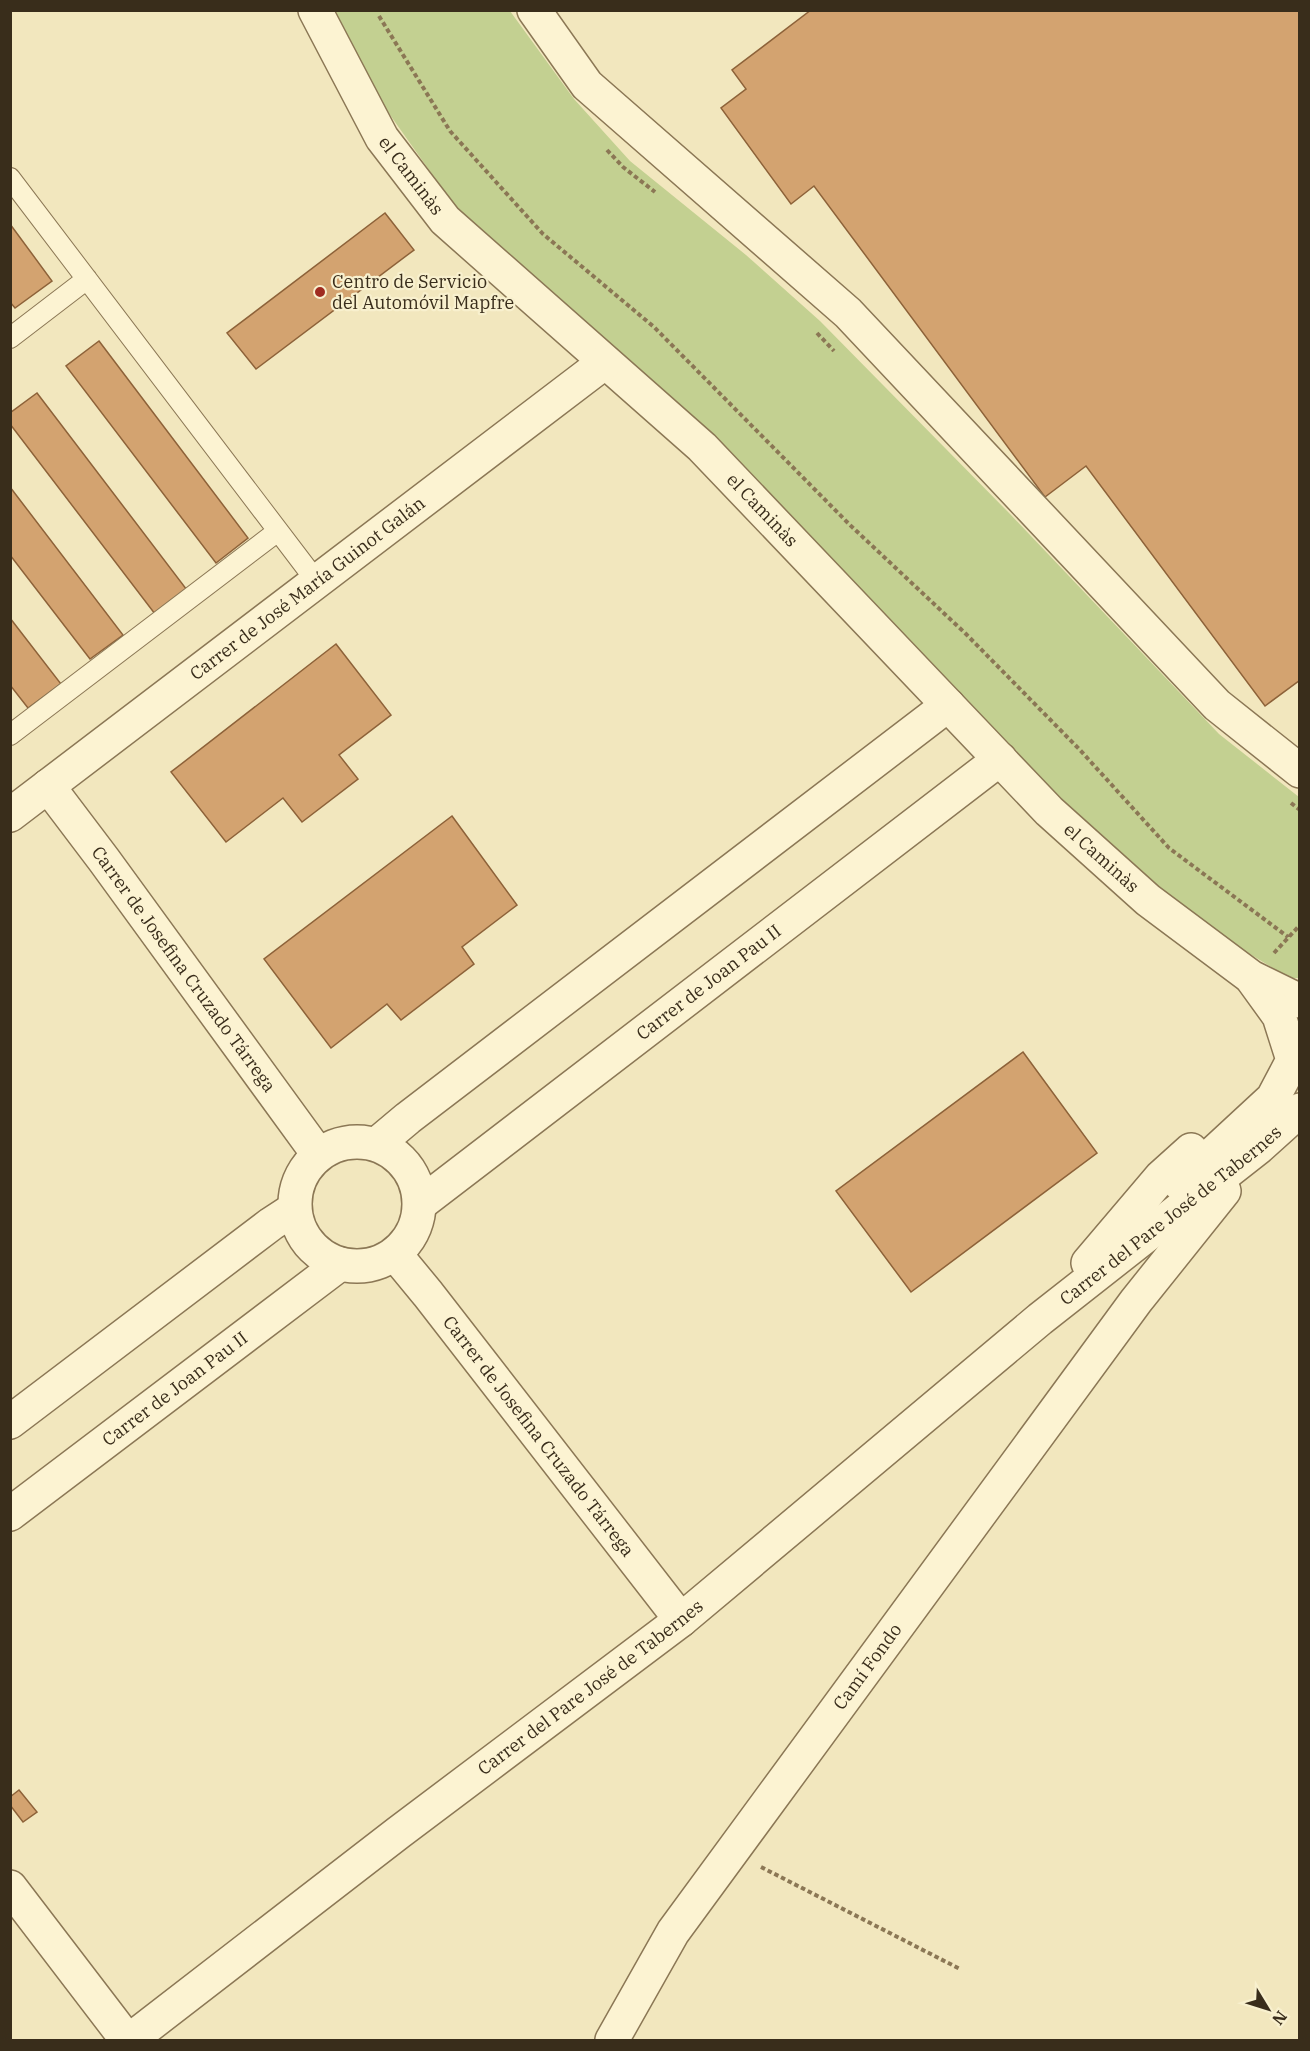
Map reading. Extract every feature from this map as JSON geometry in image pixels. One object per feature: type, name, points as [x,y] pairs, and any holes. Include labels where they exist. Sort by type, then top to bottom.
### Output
[{"type":"street","name":"el Caminàs","points":[[315,10],[382,138],[445,220],[702,447],[1049,811],[1148,900],[1251,977],[1299,1001]]},
{"type":"street","points":[[534,10],[587,85],[848,313],[1291,784]]},
{"type":"street","name":"Carrer de José María Guinot Galán","points":[[12,812],[605,362]]},
{"type":"street","points":[[377,1144],[948,705]]},
{"type":"street","name":"Carrer de Joan Pau II","points":[[420,1204],[1000,759]]},
{"type":"street","name":"Carrer de Josefina Cruzado Tárrega","points":[[48,786],[318,1154]]},
{"type":"street","name":"el Caminàs","points":[[1251,977],[1279,1017],[1296,1057]]},
{"type":"street","name":"Camí Fondo","points":[[1136,1301],[1146,1235],[1171,1192],[1273,1098],[1296,1057]]},
{"type":"street","name":"Carrer del Pare José de Tabernes","points":[[1040,1319],[1161,1177],[1296,1057]]},
{"type":"street","name":"Carrer del Pare José de Tabernes","points":[[129,2040],[398,1833],[681,1620],[1040,1319],[1259,1147],[1299,1110]]},
{"type":"street","points":[[358,1141],[377,1144],[392,1152],[408,1167],[415,1181],[420,1204],[418,1217],[413,1232],[394,1254],[368,1266],[352,1267],[340,1264],[323,1256],[308,1244],[299,1230],[294,1199],[299,1179],[309,1163],[330,1147],[358,1141]]},
{"type":"street","name":"Camí Fondo","points":[[612,2040],[673,1932],[1136,1301],[1259,1147]]},
{"type":"street","points":[[10,1422],[271,1224],[294,1209]]},
{"type":"street","name":"Carrer de Josefina Cruzado Tárrega","points":[[394,1254],[428,1294],[681,1620]]},
{"type":"street","name":"Carrer de Joan Pau II","points":[[10,1514],[340,1264]]},
{"type":"street","points":[[1094,1276],[1136,1301]]},
{"type":"street","points":[[10,1887],[129,2040]]},
{"type":"lane","points":[[10,178],[317,582]]},
{"type":"lane","points":[[10,338],[87,279]]},
{"type":"lane","points":[[10,735],[278,531]]},
{"type":"path","points":[[379,16],[450,131],[543,234],[654,327],[850,525],[966,634],[1080,750],[1169,848],[1288,937]]},
{"type":"path","points":[[601,144],[623,167],[659,196]]},
{"type":"path","points":[[814,330],[838,355]]},
{"type":"path","points":[[1291,784],[1299,810]]},
{"type":"path","points":[[732,1852],[960,1969]]},
{"type":"green space","points":[[328,11],[510,11],[574,99],[630,161],[746,255],[820,321],[1010,514],[1219,734],[1299,797],[1299,978],[1289,978],[1227,940],[1147,882],[1068,808],[711,436],[616,349],[461,215],[361,74]]},
{"type":"building","points":[[811,10],[1300,10],[1300,680],[1265,706],[1086,466],[1045,497],[814,186],[791,204],[721,108],[746,89],[732,70]]},
{"type":"building","name":"Centro de Servicio del Automóvil Mapfre","points":[[385,213],[414,250],[256,369],[227,333]]},
{"type":"building","points":[[10,224],[52,281],[15,308],[10,302]]},
{"type":"building","points":[[99,341],[248,538],[216,563],[66,366]]},
{"type":"building","points":[[37,393],[187,590],[155,614],[10,424],[10,413]]},
{"type":"building","points":[[10,487],[123,635],[90,659],[10,555]]},
{"type":"building","points":[[10,618],[61,684],[28,708],[10,685]]},
{"type":"building","points":[[336,644],[391,715],[339,755],[358,779],[302,822],[283,798],[226,842],[171,772]]},
{"type":"building","points":[[452,816],[517,905],[462,947],[474,964],[401,1020],[387,1004],[331,1048],[264,959]]},
{"type":"building","points":[[1023,1052],[1097,1153],[911,1292],[836,1191]]},
{"type":"building","points":[[19,1790],[37,1812],[23,1822],[10,1805],[10,1797]]},
{"type":"place","name":"Centro de Servicio del Automóvil Mapfre","points":[[320,292]]}]
